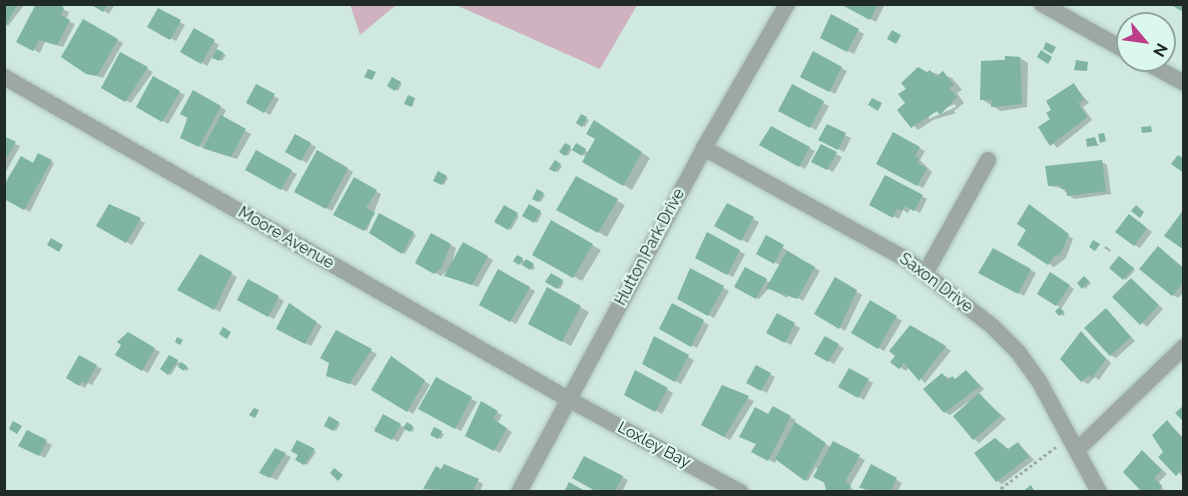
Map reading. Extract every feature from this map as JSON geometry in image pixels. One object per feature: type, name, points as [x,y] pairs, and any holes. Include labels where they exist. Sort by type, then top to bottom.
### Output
[{"type":"street","name":"Hutton Park Drive","points":[[519,492],[704,148],[787,4]]},
{"type":"street","points":[[1042,4],[1116,45]]},
{"type":"street","points":[[1164,72],[1184,83]]},
{"type":"street","name":"Moore Avenue","points":[[4,76],[568,399]]},
{"type":"street","name":"Saxon Drive","points":[[704,148],[926,272],[1018,352],[1074,443],[1099,492]]},
{"type":"street","points":[[926,272],[988,160]]},
{"type":"street","points":[[1074,443],[1184,347]]},
{"type":"street","name":"Loxley Bay","points":[[568,399],[740,492]]},
{"type":"path","points":[[996,492],[1074,443]]},
{"type":"shaded area","points":[[350,4],[396,4],[396,5],[360,35]]},
{"type":"shaded area","points":[[456,5],[637,5],[600,69]]},
{"type":"building","points":[[4,4],[18,4],[4,28]]},
{"type":"building","points":[[36,4],[59,4],[64,8],[61,15],[70,20],[57,45],[39,40],[33,51],[16,42]]},
{"type":"building","points":[[90,4],[108,4],[103,12]]},
{"type":"building","points":[[840,4],[878,4],[870,20]]},
{"type":"building","points":[[1170,4],[1184,4],[1184,6],[1181,11]]},
{"type":"building","points":[[158,8],[181,20],[170,40],[147,27]]},
{"type":"building","points":[[831,14],[859,29],[847,52],[820,38]]},
{"type":"building","points":[[83,19],[118,39],[97,76],[86,74],[61,57]]},
{"type":"building","points":[[194,28],[215,40],[201,64],[180,52]]},
{"type":"building","points":[[892,30],[901,35],[896,44],[887,39]]},
{"type":"building","points":[[1046,42],[1056,47],[1052,54],[1043,49]]},
{"type":"building","points":[[217,49],[224,53],[219,61],[212,58]]},
{"type":"building","points":[[1041,50],[1052,57],[1048,64],[1037,57]]},
{"type":"building","points":[[813,51],[842,67],[829,92],[800,77]]},
{"type":"building","points":[[120,52],[148,67],[125,102],[101,88]]},
{"type":"building","points":[[1005,56],[1020,57],[1022,104],[991,107],[992,100],[980,100],[981,61],[1005,60]]},
{"type":"building","points":[[1076,60],[1088,62],[1087,71],[1074,70]]},
{"type":"building","points":[[918,67],[927,72],[930,70],[936,77],[943,71],[954,85],[949,88],[957,97],[940,115],[937,111],[911,128],[897,110],[905,103],[898,94],[906,89],[901,83]]},
{"type":"building","points":[[368,69],[376,72],[372,80],[364,77]]},
{"type":"building","points":[[153,76],[180,91],[162,122],[136,107]]},
{"type":"building","points":[[392,77],[401,82],[395,91],[387,86]]},
{"type":"building","points":[[1074,83],[1084,100],[1078,103],[1087,117],[1050,146],[1038,127],[1050,119],[1046,113],[1051,110],[1046,101]]},
{"type":"building","points":[[256,84],[275,94],[264,113],[246,103]]},
{"type":"building","points":[[792,84],[824,101],[810,128],[778,111]]},
{"type":"building","points":[[193,90],[221,106],[199,147],[180,138],[188,118],[180,114]]},
{"type":"building","points":[[408,95],[415,98],[412,107],[404,104]]},
{"type":"building","points":[[872,98],[882,103],[878,111],[868,105]]},
{"type":"building","points":[[581,114],[587,117],[582,127],[576,123]]},
{"type":"building","points":[[221,115],[246,129],[231,157],[203,148]]},
{"type":"building","points":[[594,120],[642,152],[623,186],[582,162],[595,139],[586,134]]},
{"type":"building","points":[[827,124],[846,133],[838,150],[818,140]]},
{"type":"building","points":[[771,126],[810,147],[799,167],[759,145]]},
{"type":"building","points":[[1151,126],[1152,132],[1142,133],[1141,127]]},
{"type":"building","points":[[893,132],[920,147],[915,156],[919,158],[917,163],[927,168],[917,186],[876,164]]},
{"type":"building","points":[[1104,133],[1106,141],[1100,143],[1098,134]]},
{"type":"building","points":[[295,134],[311,143],[301,161],[285,152]]},
{"type":"building","points":[[6,137],[16,142],[4,162],[4,139]]},
{"type":"building","points":[[1095,137],[1097,145],[1087,147],[1086,139]]},
{"type":"building","points":[[565,143],[571,146],[565,156],[559,152]]},
{"type":"building","points":[[576,143],[586,149],[582,156],[572,150]]},
{"type":"building","points":[[821,144],[837,152],[827,170],[811,162]]},
{"type":"building","points":[[256,150],[292,170],[281,190],[245,170]]},
{"type":"building","points":[[317,150],[348,168],[326,209],[294,192]]},
{"type":"building","points":[[38,153],[52,160],[24,210],[4,199],[4,185],[21,156],[33,163]]},
{"type":"building","points":[[1178,155],[1184,159],[1184,173],[1171,164]]},
{"type":"building","points":[[555,160],[561,164],[555,172],[549,169]]},
{"type":"building","points":[[1102,160],[1106,191],[1067,196],[1066,189],[1061,189],[1060,185],[1048,186],[1045,166]]},
{"type":"building","points":[[438,171],[447,176],[442,185],[433,181]]},
{"type":"building","points":[[885,175],[923,195],[914,211],[904,206],[902,211],[897,209],[893,218],[869,205]]},
{"type":"building","points":[[576,176],[618,199],[598,233],[556,210]]},
{"type":"building","points":[[354,177],[377,190],[366,208],[375,213],[364,231],[333,215]]},
{"type":"building","points":[[537,189],[544,193],[538,202],[532,199]]},
{"type":"building","points":[[727,203],[754,217],[741,241],[714,226]]},
{"type":"building","points":[[109,204],[141,218],[126,243],[96,226]]},
{"type":"building","points":[[529,204],[541,211],[534,223],[522,216]]},
{"type":"building","points":[[1029,204],[1069,234],[1060,255],[1054,256],[1048,265],[1017,245],[1026,230],[1017,224]]},
{"type":"building","points":[[504,205],[518,213],[508,230],[494,222]]},
{"type":"building","points":[[1136,205],[1144,212],[1140,218],[1131,211]]},
{"type":"building","points":[[1184,209],[1184,250],[1164,236]]},
{"type":"building","points":[[379,213],[414,232],[402,254],[369,233]]},
{"type":"building","points":[[1129,214],[1147,228],[1134,246],[1115,232]]},
{"type":"building","points":[[551,220],[593,244],[573,278],[532,255]]},
{"type":"building","points":[[707,232],[740,250],[727,275],[695,258]]},
{"type":"building","points":[[431,233],[451,244],[441,268],[434,274],[415,263]]},
{"type":"building","points":[[766,235],[784,245],[774,264],[756,254]]},
{"type":"building","points":[[51,238],[63,245],[59,252],[47,245]]},
{"type":"building","points":[[1093,240],[1100,244],[1095,251],[1089,247]]},
{"type":"building","points":[[463,242],[488,256],[472,285],[444,276]]},
{"type":"building","points":[[1158,246],[1183,268],[1184,282],[1172,296],[1139,269]]},
{"type":"building","points":[[993,248],[1031,269],[1018,294],[978,273]]},
{"type":"building","points":[[787,251],[815,267],[797,299],[766,288]]},
{"type":"building","points":[[200,254],[232,272],[214,310],[177,290]]},
{"type":"building","points":[[517,255],[523,258],[519,265],[513,261]]},
{"type":"building","points":[[1119,256],[1134,268],[1123,280],[1109,268]]},
{"type":"building","points":[[526,259],[534,264],[530,270],[522,265]]},
{"type":"building","points":[[745,267],[767,279],[756,299],[734,287]]},
{"type":"building","points":[[690,268],[724,286],[708,316],[677,299]]},
{"type":"building","points":[[498,269],[530,287],[510,322],[479,305]]},
{"type":"building","points":[[1050,272],[1070,285],[1056,306],[1037,294]]},
{"type":"building","points":[[551,273],[563,280],[557,289],[545,282]]},
{"type":"building","points":[[1084,276],[1089,281],[1082,289],[1077,283]]},
{"type":"building","points":[[835,277],[857,290],[839,329],[814,314]]},
{"type":"building","points":[[1131,278],[1159,305],[1140,325],[1112,297]]},
{"type":"building","points":[[248,279],[279,296],[268,317],[237,300]]},
{"type":"building","points":[[547,287],[581,306],[562,342],[528,324]]},
{"type":"building","points":[[870,300],[897,316],[878,349],[851,333]]},
{"type":"building","points":[[289,303],[317,322],[305,344],[276,329]]},
{"type":"building","points":[[672,303],[704,320],[691,347],[659,329]]},
{"type":"building","points":[[1060,307],[1064,312],[1059,316],[1055,311]]},
{"type":"building","points":[[1106,308],[1131,337],[1110,356],[1084,328]]},
{"type":"building","points":[[777,313],[795,323],[785,343],[766,333]]},
{"type":"building","points":[[910,325],[946,346],[919,381],[904,363],[899,369],[890,362],[895,356],[889,351]]},
{"type":"building","points":[[223,327],[231,332],[227,339],[219,334]]},
{"type":"building","points":[[336,330],[372,349],[349,384],[326,376],[329,363],[320,358]]},
{"type":"building","points":[[1081,331],[1106,359],[1092,378],[1089,375],[1081,382],[1060,359]]},
{"type":"building","points":[[128,332],[155,348],[142,371],[115,355],[121,345],[117,342]]},
{"type":"building","points":[[654,336],[689,355],[675,382],[642,364]]},
{"type":"building","points":[[825,336],[839,344],[828,362],[814,354]]},
{"type":"building","points":[[177,337],[183,340],[180,345],[175,342]]},
{"type":"building","points":[[79,355],[97,365],[86,384],[82,381],[79,386],[66,378]]},
{"type":"building","points":[[169,355],[178,360],[168,375],[160,369]]},
{"type":"building","points":[[391,356],[425,380],[407,412],[371,390]]},
{"type":"building","points":[[181,362],[187,366],[184,371],[178,367]]},
{"type":"building","points":[[756,365],[771,373],[761,391],[746,383]]},
{"type":"building","points":[[849,368],[869,379],[858,398],[838,387]]},
{"type":"building","points":[[635,370],[668,388],[655,412],[624,395]]},
{"type":"building","points":[[966,370],[980,386],[944,413],[923,389],[942,373],[948,380],[952,376],[955,379]]},
{"type":"building","points":[[436,377],[472,397],[455,429],[418,409]]},
{"type":"building","points":[[722,385],[749,396],[724,437],[701,425]]},
{"type":"building","points":[[979,393],[1001,416],[973,440],[953,416]]},
{"type":"building","points":[[481,401],[498,411],[493,419],[507,428],[494,451],[465,436]]},
{"type":"building","points":[[1184,405],[1184,422],[1175,413]]},
{"type":"building","points":[[773,406],[791,416],[768,461],[751,452],[756,444],[739,437],[755,407],[768,414]]},
{"type":"building","points":[[254,408],[259,410],[255,418],[249,415]]},
{"type":"building","points":[[383,414],[401,424],[392,440],[374,431]]},
{"type":"building","points":[[329,416],[339,422],[333,431],[324,426]]},
{"type":"building","points":[[1167,420],[1184,441],[1184,468],[1176,476],[1158,457],[1163,452],[1152,435]]},
{"type":"building","points":[[13,421],[22,426],[17,434],[9,429]]},
{"type":"building","points":[[407,422],[413,426],[410,432],[403,428]]},
{"type":"building","points":[[795,422],[826,443],[805,481],[775,459]]},
{"type":"building","points":[[434,427],[442,431],[438,439],[430,435]]},
{"type":"building","points":[[27,430],[47,440],[39,456],[18,446]]},
{"type":"building","points":[[995,438],[1008,449],[1018,442],[1029,457],[996,482],[974,453]]},
{"type":"building","points":[[297,440],[315,449],[304,465],[295,460],[298,455],[291,451]]},
{"type":"building","points":[[833,441],[860,455],[845,482],[851,485],[847,492],[826,492],[825,483],[813,477]]},
{"type":"building","points":[[275,448],[286,453],[270,478],[259,473]]},
{"type":"building","points":[[1142,450],[1162,470],[1154,478],[1162,486],[1156,492],[1142,492],[1123,472]]},
{"type":"building","points":[[584,456],[623,476],[614,492],[597,492],[572,478]]},
{"type":"building","points":[[444,464],[479,479],[472,492],[423,489],[436,466],[441,469]]},
{"type":"building","points":[[871,464],[897,478],[890,492],[859,488]]},
{"type":"building","points":[[334,468],[343,475],[338,481],[330,473]]},
{"type":"building","points":[[569,482],[587,492],[564,492]]},
{"type":"building","points":[[1031,485],[1035,492],[1022,492]]}]
